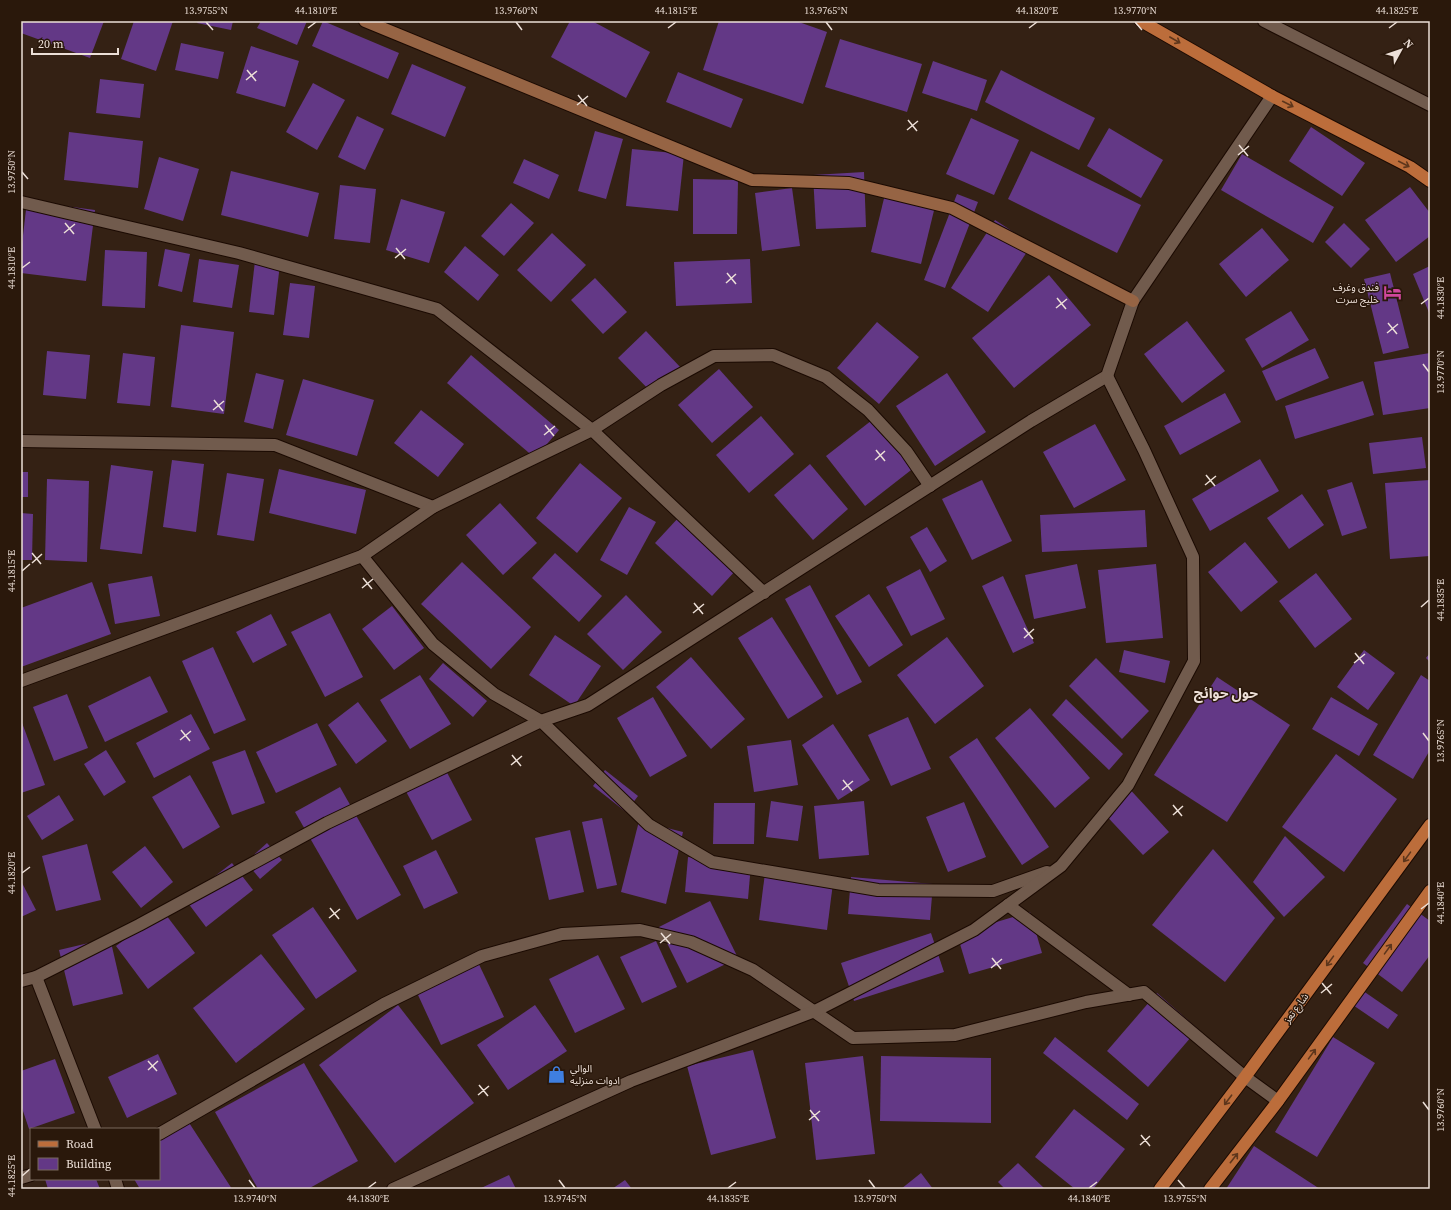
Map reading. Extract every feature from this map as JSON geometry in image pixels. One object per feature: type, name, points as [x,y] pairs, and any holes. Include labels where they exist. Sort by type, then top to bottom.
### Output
[{"type":"main road","points":[[1141,21],[1272,96],[1410,167],[1430,181]]},
{"type":"main road","name":"شارع تعز","points":[[1160,1189],[1245,1077],[1430,825]]},
{"type":"main road","points":[[1210,1189],[1278,1101],[1430,891]]},
{"type":"street","points":[[365,21],[752,180],[850,183],[952,208],[1133,301]]},
{"type":"street","points":[[1264,21],[1430,105]]},
{"type":"street","points":[[21,981],[36,977],[139,925],[327,823],[541,721],[588,705],[1031,421],[1107,376],[1133,301],[1272,96]]},
{"type":"street","points":[[21,202],[239,254],[437,309],[592,430],[764,593]]},
{"type":"street","points":[[21,681],[362,556],[433,508],[592,430],[662,385],[714,356],[773,355],[826,377],[868,410],[906,451],[930,486]]},
{"type":"street","points":[[393,1189],[631,1081],[815,1011],[974,930],[1061,866],[1128,785],[1194,661],[1193,557],[1144,450],[1107,376]]},
{"type":"street","points":[[21,441],[275,445],[433,508]]},
{"type":"street","points":[[362,556],[433,644],[494,694],[541,721],[649,825],[712,862],[878,890],[993,891],[1061,866]]},
{"type":"street","points":[[1008,905],[1129,995]]},
{"type":"street","points":[[160,1133],[384,1004],[482,956],[562,934],[640,930],[691,942],[753,970],[853,1038],[955,1035],[1086,1002],[1144,992],[1245,1077],[1278,1101]]},
{"type":"street","points":[[36,977],[95,1128]]},
{"type":"building","points":[[21,21],[104,21],[90,58],[21,33]]},
{"type":"building","points":[[134,21],[173,21],[156,71],[121,59]]},
{"type":"building","points":[[198,21],[233,21],[231,30],[197,23]]},
{"type":"building","points":[[261,21],[307,21],[297,45],[257,28]]},
{"type":"building","points":[[323,21],[399,53],[388,79],[312,46]]},
{"type":"building","points":[[570,21],[592,21],[650,52],[626,98],[551,57]]},
{"type":"building","points":[[719,21],[796,21],[827,32],[803,104],[703,70]]},
{"type":"building","points":[[840,39],[922,64],[907,112],[825,87]]},
{"type":"building","points":[[181,43],[224,52],[218,79],[175,70]]},
{"type":"building","points":[[251,46],[299,61],[285,107],[236,93]]},
{"type":"building","points":[[933,61],[987,80],[977,111],[922,93]]},
{"type":"building","points":[[412,64],[466,87],[445,137],[391,114]]},
{"type":"building","points":[[1001,70],[1095,118],[1079,150],[985,102]]},
{"type":"building","points":[[678,72],[743,99],[731,128],[666,102]]},
{"type":"building","points":[[100,79],[144,84],[140,118],[96,113]]},
{"type":"building","points":[[313,83],[345,100],[317,150],[286,132]]},
{"type":"building","points":[[357,116],[384,129],[365,170],[338,157]]},
{"type":"building","points":[[971,118],[1019,140],[994,195],[946,174]]},
{"type":"building","points":[[1311,127],[1365,163],[1342,196],[1289,161]]},
{"type":"building","points":[[1109,128],[1163,160],[1141,198],[1087,166]]},
{"type":"building","points":[[595,131],[623,139],[606,199],[578,191]]},
{"type":"building","points":[[69,132],[143,141],[138,188],[64,180]]},
{"type":"building","points":[[632,149],[684,154],[678,211],[626,206]]},
{"type":"building","points":[[1031,151],[1141,205],[1117,253],[1008,199]]},
{"type":"building","points":[[1242,154],[1334,207],[1313,243],[1221,190]]},
{"type":"building","points":[[159,157],[199,169],[183,221],[144,209]]},
{"type":"building","points":[[524,159],[559,175],[549,199],[513,183]]},
{"type":"building","points":[[231,171],[319,193],[308,237],[221,215]]},
{"type":"building","points":[[864,172],[866,227],[816,229],[813,175]]},
{"type":"building","points":[[693,179],[738,180],[737,234],[693,234]]},
{"type":"building","points":[[340,185],[376,189],[370,243],[334,239]]},
{"type":"building","points":[[887,186],[937,198],[921,264],[871,252]]},
{"type":"building","points":[[1410,187],[1430,213],[1430,236],[1396,262],[1365,220]]},
{"type":"building","points":[[792,188],[800,246],[762,251],[755,193]]},
{"type":"building","points":[[957,194],[978,202],[945,288],[924,280]]},
{"type":"building","points":[[401,199],[445,212],[429,263],[386,250]]},
{"type":"building","points":[[27,201],[95,210],[86,281],[21,273],[21,253]]},
{"type":"building","points":[[511,203],[534,223],[504,256],[481,236]]},
{"type":"building","points":[[995,220],[1032,244],[988,312],[951,288]]},
{"type":"building","points":[[1344,223],[1370,249],[1351,268],[1325,242]]},
{"type":"building","points":[[1262,228],[1289,260],[1246,297],[1219,264]]},
{"type":"building","points":[[552,233],[586,265],[551,302],[517,270]]},
{"type":"building","points":[[465,246],[499,275],[478,301],[444,272]]},
{"type":"building","points":[[165,249],[190,254],[182,292],[158,286]]},
{"type":"building","points":[[105,250],[147,252],[145,308],[102,306]]},
{"type":"building","points":[[199,259],[239,265],[232,308],[193,302]]},
{"type":"building","points":[[750,259],[752,303],[676,306],[674,262]]},
{"type":"building","points":[[255,261],[280,264],[274,315],[249,312]]},
{"type":"building","points":[[1430,266],[1430,315],[1413,274]]},
{"type":"building","points":[[1390,273],[1409,348],[1383,354],[1364,279]]},
{"type":"building","points":[[1049,275],[1091,325],[1014,388],[972,338]]},
{"type":"building","points":[[595,278],[627,312],[603,334],[571,300]]},
{"type":"building","points":[[290,283],[315,286],[309,338],[283,335]]},
{"type":"building","points":[[1291,311],[1309,340],[1262,368],[1245,339]]},
{"type":"building","points":[[1187,321],[1225,371],[1182,403],[1144,354]]},
{"type":"building","points":[[877,322],[919,357],[879,404],[837,368]]},
{"type":"building","points":[[181,325],[234,332],[224,414],[171,407]]},
{"type":"building","points":[[646,331],[682,369],[655,396],[618,358]]},
{"type":"building","points":[[1315,348],[1329,378],[1276,401],[1262,371]]},
{"type":"building","points":[[47,351],[90,355],[86,399],[43,395]]},
{"type":"building","points":[[123,353],[155,357],[150,406],[117,403]]},
{"type":"building","points":[[1430,353],[1430,408],[1383,415],[1374,362]]},
{"type":"building","points":[[471,355],[559,430],[535,458],[447,383]]},
{"type":"building","points":[[719,369],[753,407],[712,443],[678,405]]},
{"type":"building","points":[[256,373],[284,380],[273,429],[244,422]]},
{"type":"building","points":[[947,373],[986,432],[935,466],[896,406]]},
{"type":"building","points":[[303,379],[374,400],[357,456],[286,435]]},
{"type":"building","points":[[1363,381],[1374,415],[1295,439],[1285,406]]},
{"type":"building","points":[[1225,393],[1241,422],[1180,455],[1164,426]]},
{"type":"building","points":[[421,410],[464,444],[438,477],[394,443]]},
{"type":"building","points":[[761,416],[794,454],[749,493],[716,455]]},
{"type":"building","points":[[876,417],[915,467],[865,506],[826,456]]},
{"type":"building","points":[[1095,424],[1126,480],[1074,508],[1043,452]]},
{"type":"building","points":[[1422,437],[1426,468],[1373,474],[1369,443]]},
{"type":"building","points":[[1260,459],[1279,491],[1210,531],[1192,499]]},
{"type":"building","points":[[172,460],[204,464],[196,532],[163,527]]},
{"type":"building","points":[[580,463],[622,498],[577,553],[536,518]]},
{"type":"building","points":[[810,464],[848,509],[813,540],[774,495]]},
{"type":"building","points":[[111,465],[153,471],[142,554],[100,549]]},
{"type":"building","points":[[279,469],[366,490],[356,534],[269,513]]},
{"type":"building","points":[[21,472],[28,472],[28,497],[21,497]]},
{"type":"building","points":[[227,473],[264,479],[254,541],[217,535]]},
{"type":"building","points":[[47,479],[89,481],[87,562],[45,560]]},
{"type":"building","points":[[982,480],[1012,541],[972,560],[942,499]]},
{"type":"building","points":[[1430,480],[1430,556],[1390,559],[1385,483]]},
{"type":"building","points":[[1352,482],[1367,528],[1342,536],[1327,490]]},
{"type":"building","points":[[1302,494],[1324,525],[1289,549],[1267,518]]},
{"type":"building","points":[[500,503],[537,543],[503,575],[466,535]]},
{"type":"building","points":[[629,507],[656,522],[627,575],[600,560]]},
{"type":"building","points":[[1145,510],[1147,547],[1042,552],[1040,515]]},
{"type":"building","points":[[21,513],[33,514],[32,560],[21,560]]},
{"type":"building","points":[[680,516],[737,569],[712,596],[655,543]]},
{"type":"building","points":[[927,527],[947,561],[930,572],[910,537]]},
{"type":"building","points":[[1245,542],[1278,582],[1241,612],[1208,572]]},
{"type":"building","points":[[555,553],[602,596],[579,622],[532,578]]},
{"type":"building","points":[[462,562],[531,627],[491,669],[421,604]]},
{"type":"building","points":[[1077,564],[1086,608],[1034,619],[1025,575]]},
{"type":"building","points":[[1156,564],[1163,638],[1106,643],[1098,570]]},
{"type":"building","points":[[920,569],[945,619],[911,636],[886,587]]},
{"type":"building","points":[[1316,573],[1352,619],[1315,648],[1279,601]]},
{"type":"building","points":[[152,576],[160,616],[115,624],[108,584]]},
{"type":"building","points":[[1003,576],[1034,643],[1013,653],[982,586]]},
{"type":"building","points":[[92,582],[111,634],[21,667],[21,608]]},
{"type":"building","points":[[810,585],[862,682],[837,695],[785,599]]},
{"type":"building","points":[[869,594],[903,645],[869,667],[835,616]]},
{"type":"building","points":[[626,595],[662,632],[623,670],[587,634]]},
{"type":"building","points":[[392,606],[424,648],[394,670],[362,629]]},
{"type":"building","points":[[330,613],[363,677],[325,697],[291,632]]},
{"type":"building","points":[[271,614],[287,645],[253,663],[236,632]]},
{"type":"building","points":[[772,617],[823,697],[788,719],[738,638]]},
{"type":"building","points":[[555,635],[601,666],[574,706],[529,675]]},
{"type":"building","points":[[947,637],[984,686],[935,724],[897,675]]},
{"type":"building","points":[[213,647],[246,720],[214,734],[182,661]]},
{"type":"building","points":[[1124,650],[1170,661],[1165,683],[1119,672]]},
{"type":"building","points":[[1364,650],[1395,673],[1368,710],[1337,687]]},
{"type":"building","points":[[1430,653],[1430,662],[1426,658]]},
{"type":"building","points":[[691,657],[745,719],[711,749],[656,687]]},
{"type":"building","points":[[1096,658],[1149,711],[1122,739],[1069,686]]},
{"type":"building","points":[[443,663],[487,701],[473,717],[429,679]]},
{"type":"building","points":[[420,675],[451,724],[410,749],[380,700]]},
{"type":"building","points":[[1421,675],[1430,681],[1430,750],[1413,779],[1373,755]]},
{"type":"building","points":[[150,676],[168,712],[105,742],[88,706]]},
{"type":"building","points":[[1217,677],[1290,725],[1227,822],[1154,775]]},
{"type":"building","points":[[67,694],[88,748],[54,761],[33,707]]},
{"type":"building","points":[[653,697],[687,756],[650,777],[617,718]]},
{"type":"building","points":[[1331,697],[1378,724],[1359,756],[1312,729]]},
{"type":"building","points":[[1066,699],[1123,754],[1109,770],[1052,715]]},
{"type":"building","points":[[358,702],[387,741],[356,764],[328,725]]},
{"type":"building","points":[[1030,708],[1090,778],[1055,808],[995,738]]},
{"type":"building","points":[[191,714],[210,749],[154,778],[136,743]]},
{"type":"building","points":[[908,717],[931,769],[891,786],[868,735]]},
{"type":"building","points":[[21,720],[45,785],[21,793]]},
{"type":"building","points":[[317,723],[337,765],[276,793],[256,752]]},
{"type":"building","points":[[833,724],[870,780],[838,800],[802,745]]},
{"type":"building","points":[[977,738],[1049,847],[1022,865],[949,757]]},
{"type":"building","points":[[791,740],[798,785],[754,792],[747,746]]},
{"type":"building","points":[[106,750],[126,782],[104,796],[84,764]]},
{"type":"building","points":[[245,750],[265,803],[232,815],[212,762]]},
{"type":"building","points":[[1336,754],[1397,799],[1344,872],[1282,827]]},
{"type":"building","points":[[442,763],[472,820],[432,840],[402,784]]},
{"type":"building","points":[[605,770],[638,796],[626,812],[593,786]]},
{"type":"building","points":[[190,775],[220,827],[183,849],[152,797]]},
{"type":"building","points":[[1126,785],[1169,832],[1143,855],[1100,809]]},
{"type":"building","points":[[340,787],[401,895],[357,920],[295,812]]},
{"type":"building","points":[[59,795],[74,820],[42,840],[27,816]]},
{"type":"building","points":[[771,801],[803,806],[798,841],[766,837]]},
{"type":"building","points":[[864,801],[869,855],[819,859],[814,806]]},
{"type":"building","points":[[964,802],[986,857],[948,872],[926,817]]},
{"type":"building","points":[[714,803],[755,803],[754,844],[713,844]]},
{"type":"building","points":[[602,818],[617,885],[597,889],[582,822]]},
{"type":"building","points":[[639,821],[683,832],[666,904],[621,892]]},
{"type":"building","points":[[570,830],[584,892],[549,900],[535,838]]},
{"type":"building","points":[[1285,836],[1325,877],[1284,917],[1253,882]]},
{"type":"building","points":[[267,843],[282,860],[260,879],[246,862]]},
{"type":"building","points":[[87,844],[101,900],[56,911],[42,856]]},
{"type":"building","points":[[145,846],[173,882],[141,908],[112,872]]},
{"type":"building","points":[[1213,849],[1275,918],[1225,982],[1152,925]]},
{"type":"building","points":[[436,850],[458,893],[424,909],[403,866]]},
{"type":"building","points":[[688,857],[751,864],[748,899],[685,892]]},
{"type":"building","points":[[232,863],[253,890],[206,927],[185,899]]},
{"type":"building","points":[[765,873],[833,883],[827,930],[759,920]]},
{"type":"building","points":[[851,877],[933,884],[930,920],[848,914]]},
{"type":"building","points":[[21,881],[36,910],[21,917]]},
{"type":"building","points":[[710,901],[738,958],[687,983],[659,927]]},
{"type":"building","points":[[1407,904],[1430,921],[1430,955],[1402,992],[1363,963]]},
{"type":"building","points":[[313,907],[357,971],[316,999],[272,935]]},
{"type":"building","points":[[163,911],[195,953],[148,989],[116,946]]},
{"type":"building","points":[[1030,912],[1042,953],[969,974],[957,934]]},
{"type":"building","points":[[931,933],[944,972],[854,1001],[841,963]]},
{"type":"building","points":[[110,938],[123,994],[73,1006],[59,950]]},
{"type":"building","points":[[656,941],[677,987],[642,1003],[620,957]]},
{"type":"building","points":[[261,954],[305,1009],[236,1063],[193,1008]]},
{"type":"building","points":[[598,955],[625,1009],[575,1033],[549,979]]},
{"type":"building","points":[[475,956],[504,1017],[441,1045],[413,984]]},
{"type":"building","points":[[1356,986],[1398,1015],[1388,1029],[1347,1001]]},
{"type":"building","points":[[1157,993],[1198,1029],[1148,1087],[1107,1051]]},
{"type":"building","points":[[398,1005],[474,1103],[395,1163],[319,1065]]},
{"type":"building","points":[[535,1005],[567,1051],[508,1090],[477,1045]]},
{"type":"building","points":[[1055,1037],[1139,1104],[1127,1120],[1043,1053]]},
{"type":"building","points":[[1333,1037],[1375,1063],[1317,1157],[1275,1132]]},
{"type":"building","points":[[753,1050],[776,1138],[711,1155],[687,1066]]},
{"type":"building","points":[[158,1054],[177,1094],[127,1118],[108,1077]]},
{"type":"building","points":[[863,1056],[875,1154],[816,1160],[805,1063]]},
{"type":"building","points":[[881,1056],[991,1058],[991,1123],[880,1121]]},
{"type":"building","points":[[55,1059],[75,1113],[29,1129],[21,1105],[21,1071]]},
{"type":"building","points":[[304,1063],[358,1161],[308,1189],[258,1189],[215,1112]]},
{"type":"building","points":[[1074,1109],[1125,1149],[1093,1189],[1075,1189],[1035,1157]]},
{"type":"building","points":[[184,1115],[232,1189],[140,1189],[135,1180],[160,1180],[160,1130]]},
{"type":"building","points":[[1254,1146],[1320,1189],[1226,1189]]},
{"type":"building","points":[[1018,1163],[1045,1189],[1005,1189],[998,1182]]},
{"type":"building","points":[[921,1173],[933,1189],[901,1189]]},
{"type":"building","points":[[509,1175],[516,1189],[479,1189]]},
{"type":"building","points":[[45,1180],[96,1180],[100,1189],[48,1189]]},
{"type":"building","points":[[625,1180],[632,1189],[612,1189]]},
{"type":"place","name":"فندق وغرف خليج سرت","points":[[1392,293]]},
{"type":"place","name":"الوالي ادوات منزليه","points":[[557,1074]]},
{"type":"district","name":"حول حوائج","points":[[1226,693]]}]
